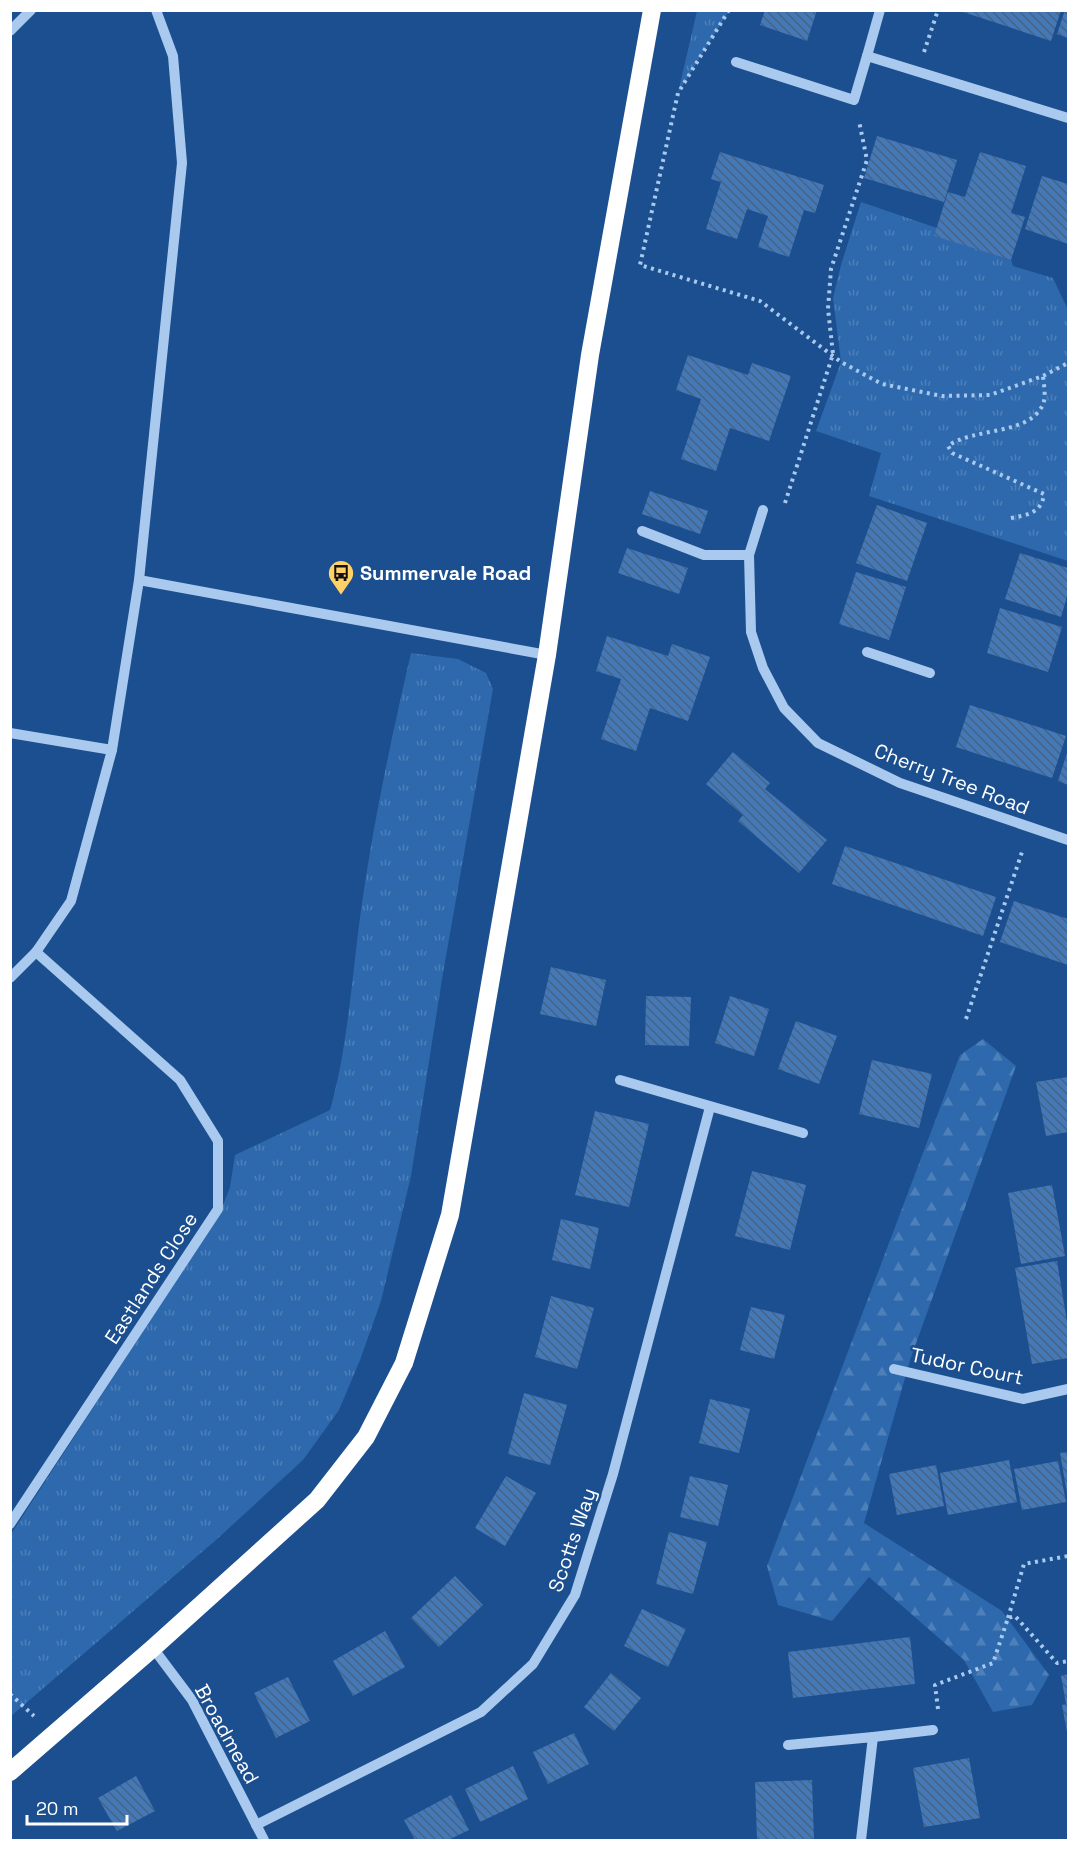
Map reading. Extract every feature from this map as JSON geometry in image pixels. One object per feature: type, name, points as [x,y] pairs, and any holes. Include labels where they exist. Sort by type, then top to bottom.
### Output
[{"type":"highway","points":[[10,1772],[153,1648],[317,1500],[366,1437],[404,1363],[450,1215],[547,655],[590,355],[652,10]]},
{"type":"street","points":[[10,31],[32,10]]},
{"type":"street","points":[[10,978],[36,952],[71,901],[112,750],[139,580],[182,162],[173,56],[156,10]]},
{"type":"street","points":[[736,62],[854,100],[880,10]]},
{"type":"street","points":[[867,56],[1068,118]]},
{"type":"street","name":"Cherry Tree Road","points":[[763,510],[749,555],[751,632],[763,668],[784,708],[818,743],[900,783],[1068,840]]},
{"type":"street","points":[[642,531],[704,555],[749,555]]},
{"type":"street","points":[[139,580],[547,655]]},
{"type":"street","points":[[867,652],[930,674]]},
{"type":"street","points":[[10,733],[112,750]]},
{"type":"street","name":"Eastlands Close","points":[[10,1524],[218,1209],[218,1141],[180,1080],[36,952]]},
{"type":"street","points":[[620,1080],[803,1133]]},
{"type":"street","name":"Scotts Way","points":[[256,1825],[482,1712],[533,1664],[575,1595],[613,1474],[710,1107]]},
{"type":"street","name":"Tudor Court","points":[[894,1369],[1023,1399],[1068,1389]]},
{"type":"street","name":"Broadmead","points":[[153,1648],[192,1700],[264,1840]]},
{"type":"street","points":[[788,1745],[933,1730]]},
{"type":"street","points":[[861,1840],[873,1737]]},
{"type":"path","points":[[729,10],[678,93],[640,265],[760,301],[841,362],[882,384],[942,396],[990,395],[1043,376],[1068,363]]},
{"type":"path","points":[[917,71],[938,10]]},
{"type":"path","points":[[763,510],[785,503],[833,354],[828,309],[831,269],[867,160],[854,100]]},
{"type":"path","points":[[1011,518],[1026,516],[1038,510],[1043,503],[1044,494],[952,453],[948,446],[957,439],[1030,420],[1042,408],[1045,393],[1043,376]]},
{"type":"path","points":[[966,1019],[1030,828]]},
{"type":"path","points":[[933,1730],[939,1705],[935,1685],[993,1663],[1024,1564],[1068,1556]]},
{"type":"path","points":[[1008,1618],[1015,1616],[1057,1663],[1068,1661]]},
{"type":"path","points":[[10,1694],[53,1734]]},
{"type":"green space","points":[[697,11],[729,11],[678,93]]},
{"type":"green space","points":[[861,202],[937,228],[935,236],[1011,260],[1013,266],[1053,278],[1068,310],[1068,561],[869,496],[881,453],[816,431],[841,362],[833,298]]},
{"type":"green space","points":[[411,653],[458,659],[486,673],[493,689],[442,979],[411,1176],[381,1301],[360,1360],[339,1410],[303,1460],[216,1540],[11,1716],[11,1534],[220,1213],[230,1187],[235,1155],[330,1110],[342,1059],[372,840]]},
{"type":"green space","points":[[983,1039],[1016,1066],[910,1360],[864,1523],[1002,1611],[1049,1675],[1032,1705],[993,1712],[964,1660],[869,1577],[832,1621],[778,1605],[767,1566],[960,1055]]},
{"type":"building","points":[[765,10],[817,10],[807,41],[760,25]]},
{"type":"building","points":[[957,10],[1061,10],[1051,41]]},
{"type":"building","points":[[1065,10],[1068,10],[1068,38],[1057,34]]},
{"type":"building","points":[[877,136],[957,160],[944,202],[864,178]]},
{"type":"building","points":[[720,152],[824,185],[815,213],[804,210],[789,257],[758,247],[768,216],[747,209],[737,239],[706,229],[721,182],[711,179]]},
{"type":"building","points":[[980,152],[1026,166],[1011,213],[1025,217],[1011,260],[934,236],[948,192],[965,197]]},
{"type":"building","points":[[1042,176],[1068,184],[1068,244],[1025,229]]},
{"type":"building","points":[[688,355],[748,375],[752,363],[791,376],[769,441],[730,428],[716,471],[681,459],[701,399],[676,390]]},
{"type":"building","points":[[650,491],[708,511],[700,534],[642,514]]},
{"type":"building","points":[[877,505],[927,523],[907,581],[856,563]]},
{"type":"building","points":[[627,548],[688,568],[679,594],[618,573]]},
{"type":"building","points":[[1020,553],[1068,568],[1068,593],[1061,617],[1005,599]]},
{"type":"building","points":[[856,572],[906,587],[889,640],[839,624]]},
{"type":"building","points":[[1000,608],[1062,627],[1048,672],[987,653]]},
{"type":"building","points":[[607,636],[668,656],[672,644],[710,657],[688,721],[650,708],[636,751],[601,739],[621,679],[596,671]]},
{"type":"building","points":[[970,705],[1066,736],[1052,778],[956,747]]},
{"type":"building","points":[[1068,750],[1068,785],[1058,781]]},
{"type":"building","points":[[733,752],[770,783],[765,789],[827,840],[799,873],[738,821],[743,815],[706,784]]},
{"type":"building","points":[[845,846],[996,897],[983,936],[832,884]]},
{"type":"building","points":[[1014,901],[1068,919],[1068,965],[1000,942]]},
{"type":"building","points":[[551,967],[606,980],[596,1026],[540,1014]]},
{"type":"building","points":[[646,996],[691,997],[689,1046],[645,1045]]},
{"type":"building","points":[[730,996],[769,1009],[754,1056],[715,1043]]},
{"type":"building","points":[[796,1021],[837,1036],[819,1084],[778,1069]]},
{"type":"building","points":[[872,1060],[932,1074],[919,1128],[859,1114]]},
{"type":"building","points":[[1068,1077],[1068,1132],[1046,1136],[1036,1082]]},
{"type":"building","points":[[595,1111],[649,1124],[629,1207],[575,1195]]},
{"type":"building","points":[[752,1171],[806,1185],[790,1250],[735,1236]]},
{"type":"building","points":[[1052,1185],[1065,1256],[1021,1264],[1008,1193]]},
{"type":"building","points":[[561,1219],[599,1228],[590,1269],[552,1260]]},
{"type":"building","points":[[1057,1261],[1068,1328],[1068,1358],[1032,1364],[1015,1268]]},
{"type":"building","points":[[551,1296],[594,1308],[577,1369],[535,1357]]},
{"type":"building","points":[[751,1307],[785,1315],[774,1359],[740,1350]]},
{"type":"building","points":[[524,1393],[567,1405],[550,1465],[508,1454]]},
{"type":"building","points":[[710,1399],[750,1409],[739,1453],[699,1443]]},
{"type":"building","points":[[1068,1452],[1068,1494],[1067,1494],[1060,1453]]},
{"type":"building","points":[[1009,1460],[1017,1502],[948,1515],[940,1473]]},
{"type":"building","points":[[1058,1461],[1066,1502],[1022,1510],[1014,1469]]},
{"type":"building","points":[[936,1465],[944,1506],[897,1515],[889,1474]]},
{"type":"building","points":[[506,1476],[536,1493],[505,1546],[475,1528]]},
{"type":"building","points":[[690,1476],[728,1485],[718,1526],[680,1517]]},
{"type":"building","points":[[669,1532],[707,1542],[693,1594],[656,1584]]},
{"type":"building","points":[[455,1576],[483,1605],[439,1647],[411,1618]]},
{"type":"building","points":[[642,1609],[686,1629],[668,1667],[624,1646]]},
{"type":"building","points":[[385,1631],[405,1667],[353,1696],[333,1661]]},
{"type":"building","points":[[910,1637],[915,1684],[793,1698],[788,1652]]},
{"type":"building","points":[[611,1673],[641,1698],[614,1731],[584,1707]]},
{"type":"building","points":[[1068,1674],[1067,1732],[1062,1705],[1066,1704],[1061,1676]]},
{"type":"building","points":[[288,1677],[310,1721],[276,1738],[254,1693]]},
{"type":"building","points":[[574,1733],[589,1764],[548,1784],[533,1752]]},
{"type":"building","points":[[969,1758],[980,1818],[924,1827],[913,1768]]},
{"type":"building","points":[[513,1766],[528,1799],[480,1822],[465,1789]]},
{"type":"building","points":[[136,1776],[155,1811],[117,1831],[98,1798]]},
{"type":"building","points":[[812,1780],[814,1840],[757,1840],[755,1782]]},
{"type":"building","points":[[451,1795],[469,1830],[448,1840],[415,1840],[404,1820]]},
{"type":"place","name":"Summervale Road","points":[[341,596]]}]
